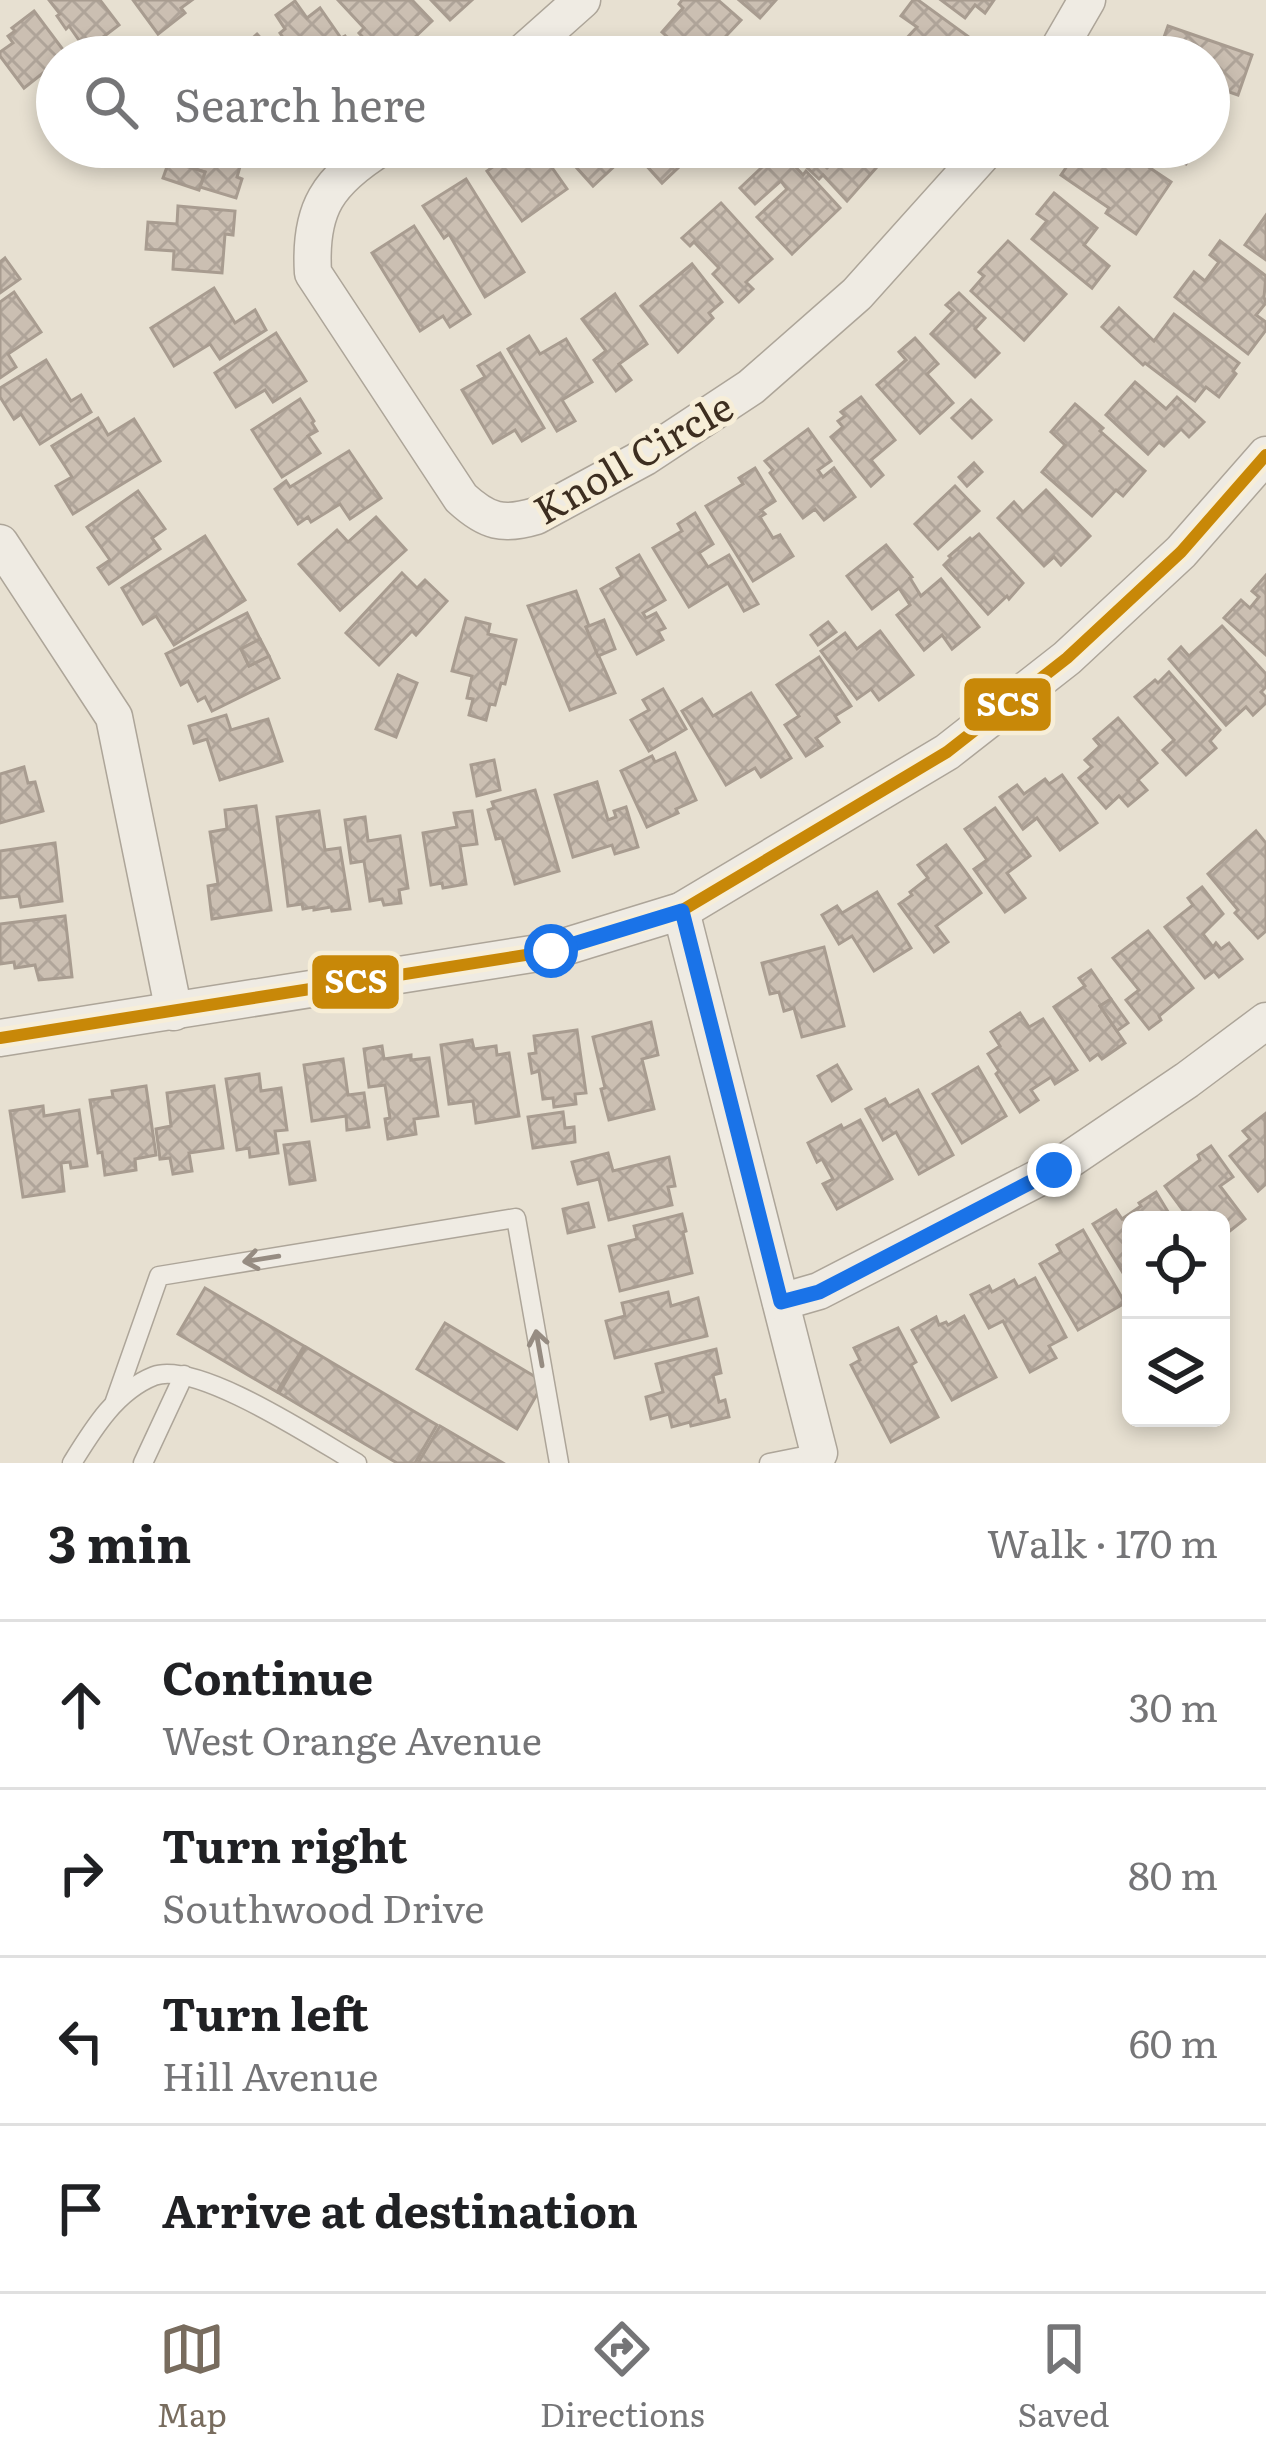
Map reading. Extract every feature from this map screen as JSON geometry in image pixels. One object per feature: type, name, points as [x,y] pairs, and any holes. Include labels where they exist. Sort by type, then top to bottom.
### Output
[{"type":"street","points":[[542,36],[583,0]]},
{"type":"street","points":[[1066,36],[1087,0]]},
{"type":"street","name":"Knoll Circle","points":[[350,168],[318,214],[311,244],[313,273],[461,498],[496,521],[517,522],[645,457],[752,387],[857,294],[970,168]]},
{"type":"street","points":[[0,1038],[551,951],[682,911],[947,752],[999,712],[1067,658],[1181,553],[1266,455]]},
{"type":"street","points":[[0,543],[114,718],[174,1012]]},
{"type":"street","points":[[682,911],[819,1454]]},
{"type":"street","points":[[781,1302],[819,1292],[1054,1170],[1266,1022]]},
{"type":"lane","points":[[72,1463],[115,1401],[159,1276],[516,1217],[559,1463]]},
{"type":"lane","points":[[115,1401],[157,1375],[184,1375],[234,1394],[358,1463]]},
{"type":"lane","points":[[143,1463],[184,1375]]},
{"type":"lane","points":[[769,1463],[819,1454]]},
{"type":"building","points":[[49,0],[100,0],[119,25],[104,36],[76,36],[69,26],[66,29]]},
{"type":"building","points":[[133,0],[192,0],[181,8],[185,13],[158,34]]},
{"type":"building","points":[[338,0],[412,0],[432,21],[416,36],[362,36],[364,28]]},
{"type":"building","points":[[431,0],[472,0],[450,20]]},
{"type":"building","points":[[682,0],[718,0],[741,20],[726,36],[666,36],[662,32],[683,8]]},
{"type":"building","points":[[739,0],[776,0],[760,18]]},
{"type":"building","points":[[918,0],[968,36],[909,36],[917,27],[901,16]]},
{"type":"building","points":[[941,0],[994,0],[985,13],[975,5],[965,18]]},
{"type":"building","points":[[295,1],[307,18],[320,8],[340,36],[282,36],[285,29],[276,15]]},
{"type":"building","points":[[34,11],[53,36],[36,36],[36,79],[24,88],[0,56],[13,43],[8,36],[15,31],[12,28]]},
{"type":"building","points":[[1168,26],[1197,36],[1164,36]]},
{"type":"building","points":[[1230,47],[1252,55],[1238,95],[1230,92]]},
{"type":"building","points":[[167,168],[205,172],[199,190],[163,178]]},
{"type":"building","points":[[192,168],[240,168],[237,177],[242,179],[236,198],[200,187],[205,172]]},
{"type":"building","points":[[552,168],[567,189],[522,221],[487,171]]},
{"type":"building","points":[[577,168],[612,168],[593,186]]},
{"type":"building","points":[[648,168],[678,168],[662,183]]},
{"type":"building","points":[[761,168],[797,168],[803,175],[806,171],[840,208],[792,254],[757,217],[787,189],[781,181],[755,204],[740,188]]},
{"type":"building","points":[[808,168],[876,168],[847,201],[823,175],[819,179]]},
{"type":"building","points":[[1066,168],[1150,168],[1171,182],[1136,234],[1106,213],[1109,208],[1061,175]]},
{"type":"building","points":[[466,179],[524,272],[485,297],[449,234],[444,238],[423,206]]},
{"type":"building","points":[[1054,193],[1097,228],[1084,245],[1109,266],[1092,288],[1032,239],[1047,221],[1037,214]]},
{"type":"building","points":[[721,203],[772,259],[746,282],[753,289],[739,302],[713,274],[719,268],[694,242],[690,246],[682,238]]},
{"type":"building","points":[[178,206],[235,211],[233,235],[225,234],[222,273],[173,269],[174,251],[146,249],[148,222],[177,224]]},
{"type":"building","points":[[1266,215],[1266,260],[1245,245]]},
{"type":"building","points":[[414,226],[470,314],[450,327],[443,316],[420,331],[372,253]]},
{"type":"building","points":[[1008,241],[1066,294],[1024,340],[971,291],[984,276],[979,272]]},
{"type":"building","points":[[1220,241],[1266,276],[1266,303],[1256,315],[1266,322],[1266,330],[1248,354],[1175,297],[1194,272],[1205,281],[1219,262],[1210,255]]},
{"type":"building","points":[[5,258],[20,279],[0,293],[0,262]]},
{"type":"building","points":[[692,264],[722,302],[709,313],[713,318],[678,352],[641,306]]},
{"type":"building","points":[[214,288],[235,323],[255,310],[266,330],[220,359],[210,344],[174,366],[151,328]]},
{"type":"building","points":[[14,292],[41,332],[8,354],[16,367],[0,378],[0,302]]},
{"type":"building","points":[[959,293],[985,318],[975,329],[999,353],[975,377],[931,334],[953,311],[946,305]]},
{"type":"building","points":[[615,294],[647,344],[619,364],[631,380],[616,391],[594,360],[606,351],[582,319]]},
{"type":"building","points":[[1119,308],[1154,341],[1174,314],[1239,363],[1233,371],[1236,374],[1219,397],[1206,387],[1195,401],[1143,365],[1102,327]]},
{"type":"building","points":[[276,333],[306,381],[273,402],[265,390],[236,407],[215,373]]},
{"type":"building","points":[[529,336],[540,354],[566,339],[592,382],[562,400],[575,421],[557,431],[508,349]]},
{"type":"building","points":[[915,338],[938,364],[927,374],[953,403],[920,433],[877,385],[906,360],[899,352]]},
{"type":"building","points":[[500,353],[544,428],[522,441],[515,430],[493,443],[462,390],[485,377],[478,366]]},
{"type":"building","points":[[46,360],[71,401],[81,395],[91,412],[40,444],[21,414],[14,419],[0,397],[0,388]]},
{"type":"building","points":[[1135,382],[1166,409],[1177,397],[1204,422],[1189,437],[1181,429],[1148,454],[1106,415]]},
{"type":"building","points":[[861,397],[895,440],[871,460],[883,475],[871,486],[831,437],[843,427],[838,421],[845,416],[841,412]]},
{"type":"building","points":[[300,399],[314,421],[317,431],[308,436],[320,453],[282,477],[252,430]]},
{"type":"building","points":[[971,400],[991,420],[972,438],[952,418]]},
{"type":"building","points":[[1075,404],[1145,471],[1123,496],[1116,490],[1092,516],[1042,472],[1065,445],[1051,432]]},
{"type":"building","points":[[98,418],[108,435],[134,419],[160,461],[73,514],[56,486],[72,477],[52,446]]},
{"type":"building","points":[[808,429],[831,461],[818,470],[823,477],[834,468],[855,497],[824,520],[815,509],[803,518],[765,461]]},
{"type":"building","points":[[349,451],[381,498],[350,519],[340,504],[311,522],[308,517],[298,524],[275,489],[286,481],[290,487]]},
{"type":"building","points":[[974,463],[982,472],[967,486],[959,477]]},
{"type":"building","points":[[755,468],[775,501],[761,510],[765,514],[760,517],[773,538],[780,535],[793,556],[753,581],[706,506],[743,484],[739,478]]},
{"type":"building","points":[[955,486],[979,511],[938,549],[915,524]]},
{"type":"building","points":[[1046,490],[1090,536],[1061,565],[1054,557],[1044,566],[998,518],[1014,502],[1023,512]]},
{"type":"building","points":[[138,491],[165,529],[152,538],[160,549],[109,584],[98,568],[110,560],[87,527]]},
{"type":"building","points":[[695,513],[713,544],[699,553],[708,567],[729,555],[758,604],[744,611],[728,583],[689,607],[653,548],[682,531],[678,524]]},
{"type":"building","points":[[376,517],[406,550],[340,610],[299,564],[337,530],[348,542]]},
{"type":"building","points":[[979,534],[1023,583],[988,614],[944,565]]},
{"type":"building","points":[[205,536],[245,600],[174,645],[156,616],[143,624],[122,588]]},
{"type":"building","points":[[886,545],[921,596],[941,579],[979,627],[952,649],[942,635],[924,650],[897,615],[910,605],[899,588],[872,609],[847,576]]},
{"type":"building","points":[[639,555],[665,600],[643,613],[646,618],[656,613],[665,628],[658,631],[663,640],[637,654],[601,589],[622,577],[617,568]]},
{"type":"building","points":[[402,573],[417,588],[425,580],[447,601],[379,665],[346,633]]},
{"type":"building","points":[[1266,575],[1266,655],[1224,618],[1241,600],[1250,608],[1259,597],[1252,591]]},
{"type":"building","points":[[576,591],[615,693],[570,710],[528,606]]},
{"type":"building","points":[[247,613],[260,639],[241,649],[249,666],[269,656],[279,678],[212,711],[205,697],[198,701],[188,681],[181,685],[166,654]]},
{"type":"building","points":[[466,618],[490,624],[488,634],[516,640],[505,684],[501,683],[486,720],[469,715],[472,676],[452,671]]},
{"type":"building","points":[[604,620],[615,649],[598,656],[586,627]]},
{"type":"building","points":[[828,622],[836,632],[818,645],[811,635]]},
{"type":"building","points":[[1222,626],[1266,674],[1261,692],[1266,703],[1253,715],[1246,707],[1226,725],[1169,659],[1181,647],[1189,656]]},
{"type":"building","points":[[880,631],[913,675],[879,700],[871,689],[857,699],[821,651],[845,633],[857,649]]},
{"type":"building","points":[[260,639],[269,656],[249,666],[241,649]]},
{"type":"building","points":[[819,657],[851,706],[835,716],[839,722],[816,738],[822,746],[806,756],[785,725],[799,716],[777,685]]},
{"type":"building","points":[[1169,672],[1220,730],[1210,741],[1216,748],[1186,775],[1163,750],[1174,740],[1135,697]]},
{"type":"building","points":[[398,675],[417,683],[396,737],[376,729]]},
{"type":"building","points":[[663,689],[686,729],[649,751],[631,720],[649,710],[643,700]]},
{"type":"building","points":[[751,693],[791,758],[761,777],[755,768],[726,785],[682,711],[702,699],[713,716]]},
{"type":"building","points":[[226,715],[231,730],[268,719],[282,761],[220,780],[207,739],[194,743],[189,726]]},
{"type":"building","points":[[1118,718],[1157,763],[1138,780],[1147,790],[1128,806],[1119,796],[1106,808],[1079,778],[1092,767],[1085,760],[1100,746],[1094,739]]},
{"type":"building","points":[[675,753],[696,800],[647,827],[621,771],[652,756],[655,762]]},
{"type":"building","points":[[494,760],[500,790],[477,796],[471,765]]},
{"type":"building","points":[[24,767],[28,783],[35,782],[43,811],[0,823],[0,774]]},
{"type":"building","points":[[1062,775],[1097,823],[1060,850],[1037,818],[1023,829],[1000,797],[1017,785],[1024,794],[1045,779],[1049,784]]},
{"type":"building","points":[[597,782],[608,820],[616,817],[614,811],[626,807],[638,847],[615,854],[612,845],[573,857],[555,795]]},
{"type":"building","points":[[535,790],[559,871],[515,884],[488,810],[494,808],[492,802]]},
{"type":"building","points":[[256,806],[271,910],[212,919],[208,886],[218,884],[210,832],[227,829],[225,810]]},
{"type":"building","points":[[995,808],[1030,856],[1007,873],[1025,898],[1005,912],[974,869],[987,860],[965,829]]},
{"type":"building","points":[[319,811],[325,850],[340,848],[350,909],[288,906],[277,817]]},
{"type":"building","points":[[472,811],[477,844],[460,846],[466,884],[431,885],[423,833],[457,827],[454,813]]},
{"type":"building","points":[[365,817],[368,841],[400,836],[408,888],[399,890],[401,903],[370,901],[364,861],[351,863],[345,820]]},
{"type":"building","points":[[1256,831],[1266,843],[1266,931],[1258,938],[1208,874]]},
{"type":"building","points":[[55,843],[62,901],[21,907],[19,896],[0,898],[0,851]]},
{"type":"building","points":[[946,845],[981,893],[936,926],[948,942],[934,952],[899,904],[928,878],[918,865]]},
{"type":"building","points":[[1202,887],[1223,914],[1203,934],[1213,947],[1216,943],[1221,949],[1229,943],[1242,959],[1219,977],[1214,971],[1205,978],[1165,927],[1193,905],[1188,898]]},
{"type":"building","points":[[877,892],[911,948],[874,971],[852,936],[839,944],[822,915],[837,906],[842,913]]},
{"type":"building","points":[[65,916],[72,977],[39,980],[35,965],[0,964],[0,924]]},
{"type":"building","points":[[1148,931],[1193,988],[1149,1029],[1126,1000],[1139,990],[1113,958]]},
{"type":"building","points":[[824,947],[844,1026],[802,1037],[794,1008],[784,1011],[779,992],[770,994],[762,963]]},
{"type":"building","points":[[1091,970],[1111,999],[1100,1006],[1125,1043],[1102,1059],[1098,1054],[1090,1060],[1054,1007],[1085,986],[1079,978]]},
{"type":"building","points":[[1111,999],[1128,1023],[1117,1031],[1100,1006]]},
{"type":"building","points":[[1020,1013],[1029,1027],[1043,1019],[1077,1070],[1055,1084],[1051,1077],[1031,1090],[1038,1100],[1020,1112],[988,1054],[1000,1046],[991,1032]]},
{"type":"building","points":[[651,1022],[658,1055],[642,1059],[654,1109],[609,1120],[593,1037]]},
{"type":"building","points":[[577,1030],[586,1093],[575,1094],[576,1104],[554,1107],[553,1098],[543,1099],[539,1071],[532,1073],[529,1054],[536,1053],[534,1036]]},
{"type":"building","points":[[472,1040],[474,1049],[496,1046],[497,1055],[509,1053],[519,1116],[476,1123],[473,1101],[449,1104],[441,1045]]},
{"type":"building","points":[[382,1046],[384,1059],[429,1058],[438,1116],[414,1119],[416,1134],[388,1139],[385,1085],[369,1087],[364,1049]]},
{"type":"building","points":[[343,1059],[348,1095],[364,1093],[369,1127],[347,1130],[346,1116],[312,1121],[304,1065]]},
{"type":"building","points":[[837,1065],[851,1089],[832,1101],[818,1076]]},
{"type":"building","points":[[978,1067],[1006,1116],[962,1143],[933,1094]]},
{"type":"building","points":[[259,1074],[261,1091],[281,1088],[287,1130],[275,1131],[278,1153],[250,1157],[249,1148],[237,1150],[226,1079]]},
{"type":"building","points":[[146,1086],[156,1155],[135,1159],[136,1170],[105,1175],[90,1100]]},
{"type":"building","points":[[214,1086],[223,1148],[189,1153],[192,1171],[173,1174],[170,1158],[160,1159],[156,1129],[171,1126],[167,1093]]},
{"type":"building","points":[[918,1090],[953,1155],[919,1174],[896,1132],[883,1140],[866,1109],[885,1099],[889,1106]]},
{"type":"building","points":[[43,1106],[44,1116],[79,1110],[87,1166],[71,1168],[70,1162],[61,1163],[64,1191],[23,1197],[10,1111]]},
{"type":"building","points":[[563,1112],[565,1128],[574,1127],[575,1142],[533,1148],[528,1117]]},
{"type":"building","points":[[1265,1114],[1266,1184],[1258,1191],[1230,1156],[1250,1139],[1243,1131]]},
{"type":"building","points":[[860,1120],[892,1179],[837,1209],[823,1184],[833,1179],[808,1143]]},
{"type":"building","points":[[309,1142],[315,1180],[290,1184],[284,1145]]},
{"type":"building","points":[[1211,1146],[1233,1177],[1220,1186],[1245,1219],[1230,1231],[1230,1211],[1183,1211],[1165,1186],[1200,1160],[1198,1155]]},
{"type":"building","points":[[608,1153],[613,1171],[669,1157],[675,1186],[668,1187],[672,1205],[609,1220],[599,1179],[578,1184],[572,1162]]},
{"type":"building","points":[[1156,1192],[1168,1211],[1134,1211]]},
{"type":"building","points":[[588,1203],[594,1227],[568,1233],[563,1209]]},
{"type":"building","points":[[1116,1210],[1122,1219],[1122,1271],[1093,1224]]},
{"type":"building","points":[[682,1214],[692,1273],[620,1291],[609,1246],[637,1239],[634,1226]]},
{"type":"building","points":[[1083,1230],[1122,1305],[1078,1330],[1040,1264],[1061,1252],[1057,1245]]},
{"type":"building","points":[[1035,1278],[1066,1337],[1049,1346],[1056,1358],[1030,1372],[1003,1321],[989,1328],[971,1295],[989,1286],[992,1292],[1014,1280],[1018,1287]]},
{"type":"building","points":[[205,1288],[304,1346],[277,1392],[178,1334]]},
{"type":"building","points":[[668,1292],[671,1306],[698,1298],[707,1336],[615,1358],[606,1321],[625,1316],[622,1303]]},
{"type":"building","points":[[964,1316],[996,1377],[952,1400],[912,1330],[936,1317],[939,1325],[948,1325]]},
{"type":"building","points":[[445,1323],[544,1382],[517,1429],[417,1369]]},
{"type":"building","points":[[898,1328],[938,1417],[891,1442],[851,1365],[860,1360],[854,1348]]},
{"type":"building","points":[[306,1347],[437,1425],[415,1463],[397,1463],[279,1393]]},
{"type":"building","points":[[716,1349],[721,1373],[713,1375],[719,1402],[725,1400],[729,1417],[672,1427],[669,1414],[651,1419],[646,1397],[663,1392],[656,1364]]},
{"type":"building","points":[[440,1426],[503,1463],[418,1463]]},
{"type":"transit line","name":"SCS","points":[[0,1038],[551,951],[681,911],[947,752],[1067,658],[1181,552],[1266,455]]},
{"type":"route","points":[[551,951],[682,911],[781,1302],[819,1292],[1054,1170]]}]
